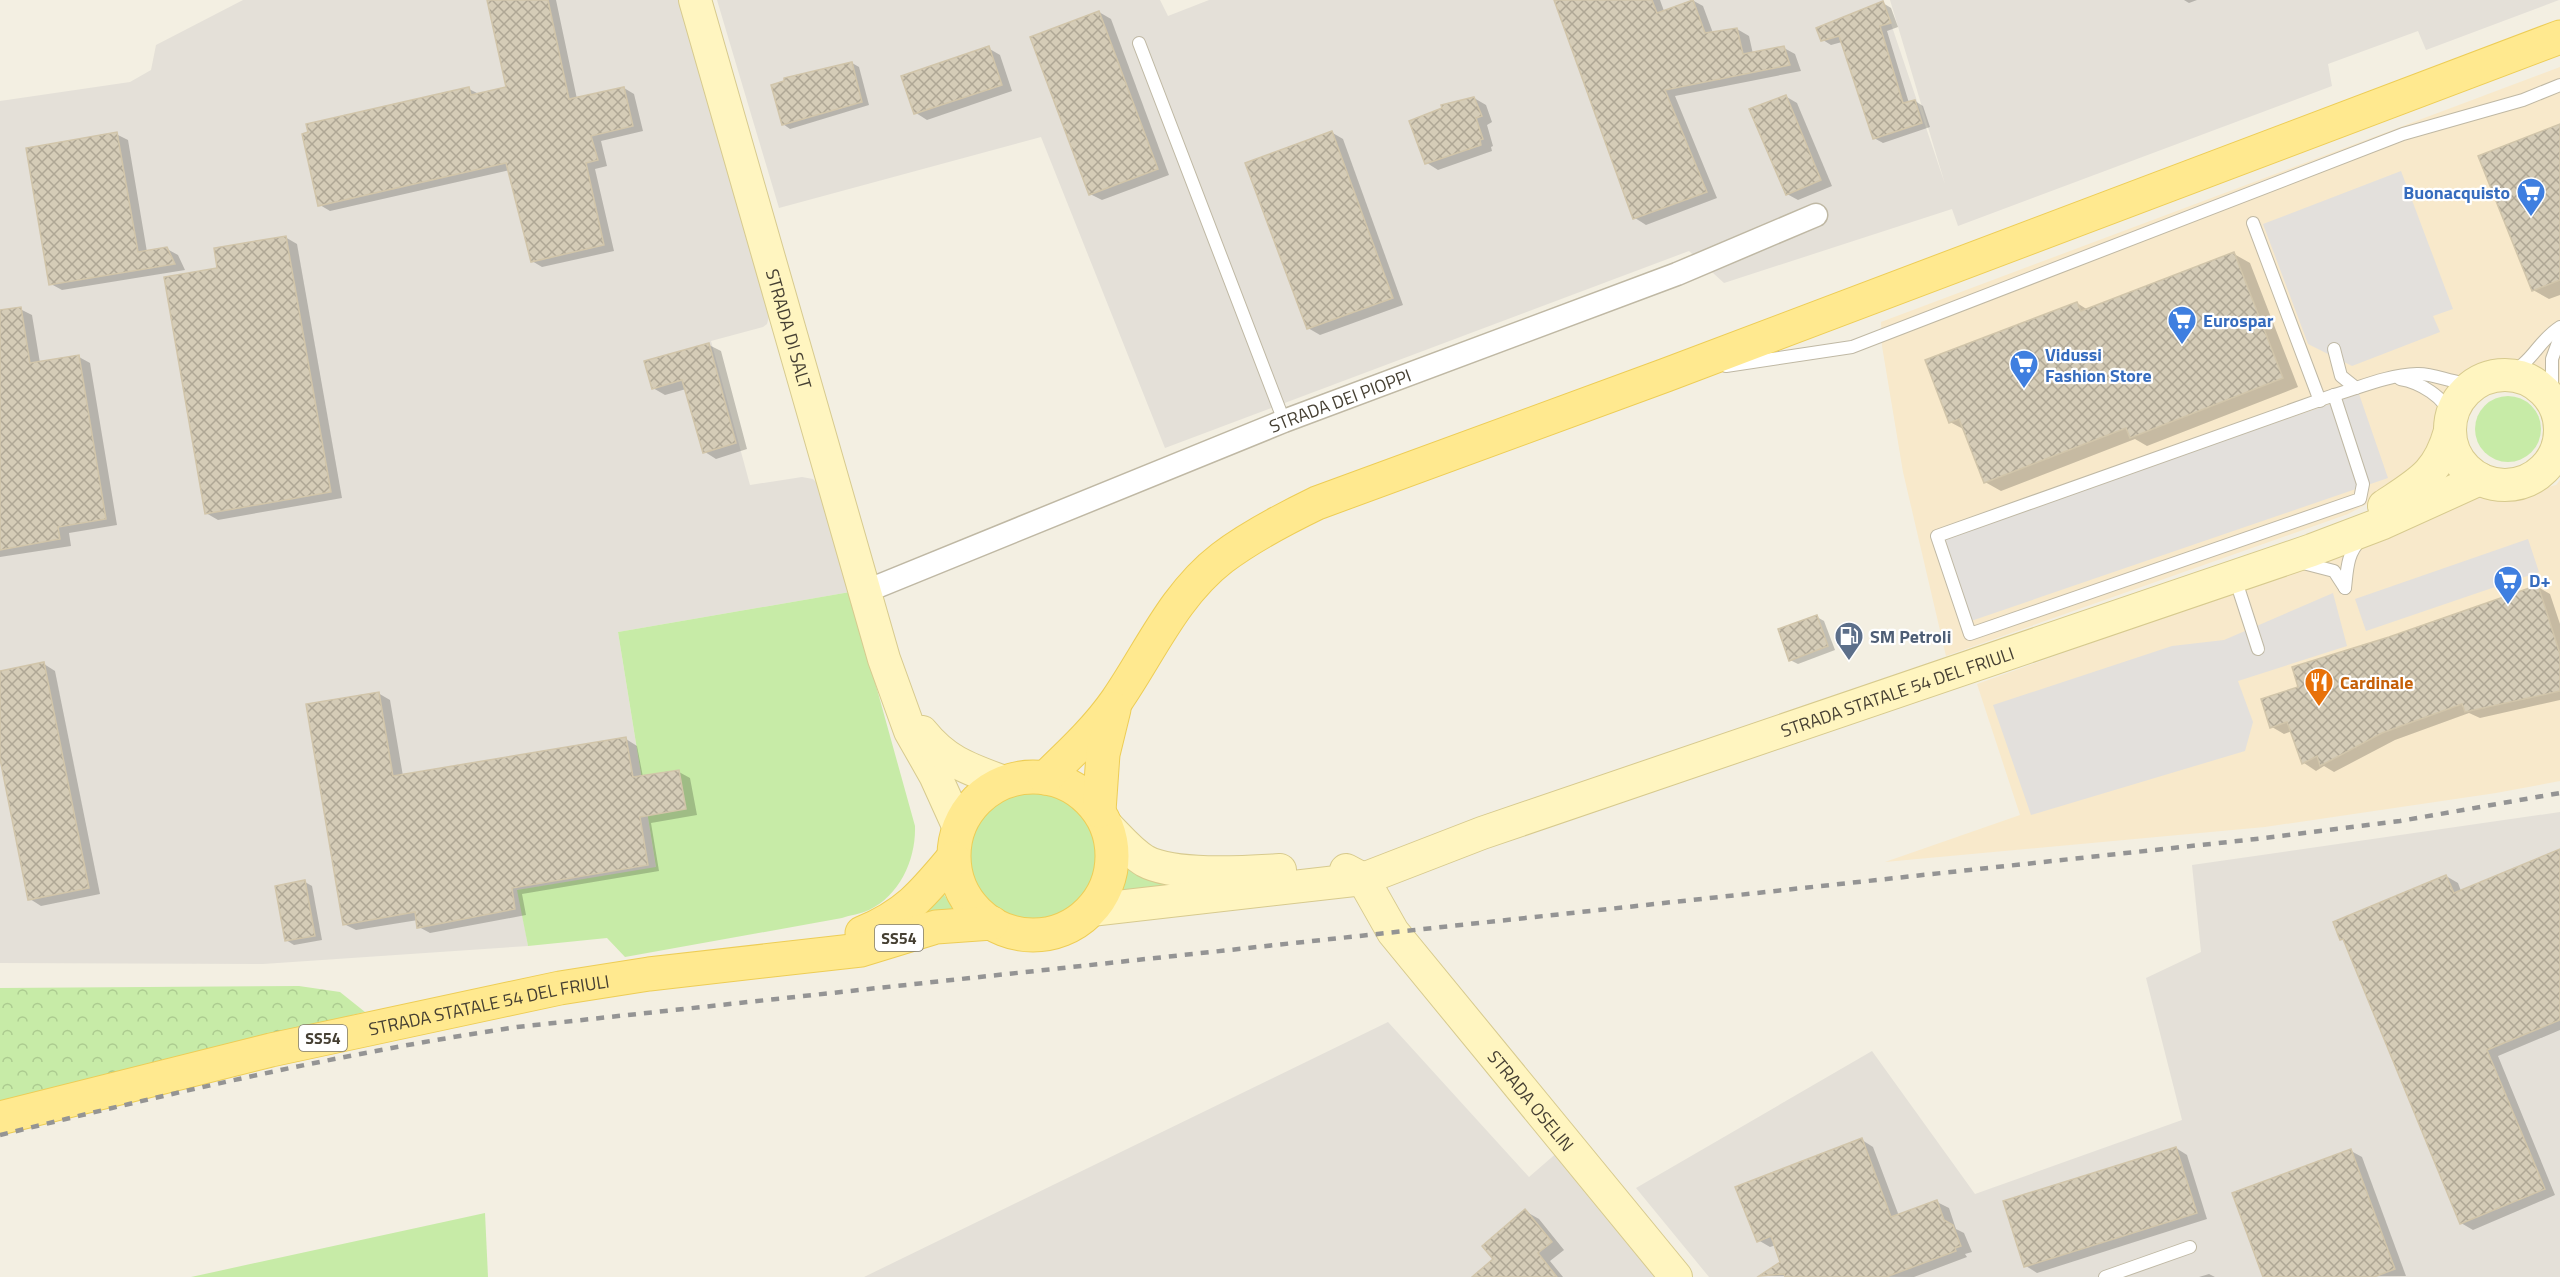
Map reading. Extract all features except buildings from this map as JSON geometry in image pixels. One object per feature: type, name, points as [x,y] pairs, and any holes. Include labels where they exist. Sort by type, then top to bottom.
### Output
[{"type":"main road","points":[[1045,778],[1073,751],[1116,701],[1173,610],[1193,587],[1221,559],[1279,522],[1317,503],[1666,375],[2560,37]]},
{"type":"main road","points":[[1103,819],[1102,754],[1116,701]]},
{"type":"main road","name":"STRADA STATALE 54 DEL FRIULI","points":[[807,955],[877,927],[904,912],[925,893],[956,843],[974,802],[1004,782],[1029,777],[1045,778],[1071,786],[1103,819],[1112,850],[1110,874],[1099,900],[1091,910],[1064,929],[1047,934],[1024,934],[992,923],[978,914],[963,892],[956,843]]},
{"type":"main road","name":"STRADA STATALE 54 DEL FRIULI","points":[[0,1118],[271,1050],[467,1006],[649,974],[861,950],[936,927],[992,923]]},
{"type":"street","name":"STRADA DI SALT","points":[[695,0],[884,659]]},
{"type":"street","name":"STRADA DEI PIOPPI","points":[[864,592],[1284,421],[1677,274],[1816,215]]},
{"type":"street","points":[[2450,424],[2451,443],[2462,464],[2480,479],[2498,484],[2518,483],[2537,474],[2556,455],[2559,423],[2556,403],[2535,384],[2514,376],[2492,378]]},
{"type":"street","name":"STRADA STATALE 54 DEL FRIULI","points":[[2312,550],[2370,516],[2430,472],[2443,456],[2450,424],[2465,392],[2492,378]]},
{"type":"street","name":"STRADA STATALE 54 DEL FRIULI","points":[[1091,910],[1363,879],[1482,833],[2312,550],[2383,523],[2480,479]]},
{"type":"street","points":[[884,659],[916,721],[936,749],[950,760],[1004,782]]},
{"type":"street","points":[[884,659],[910,731],[935,775],[956,843]]},
{"type":"street","name":"STRADA STATALE 54 DEL FRIULI","points":[[1103,819],[1135,854],[1157,866],[1251,872],[1310,866],[1482,833]]},
{"type":"street","name":"STRADA STATALE 54 DEL FRIULI","points":[[1387,924],[1392,892],[1403,872],[1482,833]]},
{"type":"street","points":[[1310,866],[1334,867],[1356,873],[1363,879],[1387,924]]},
{"type":"street","name":"STRADA STATALE 54 DEL FRIULI","points":[[1142,904],[1194,915],[1333,897],[1351,900],[1366,907],[1387,924]]},
{"type":"street","name":"STRADA OSELIN","points":[[1387,924],[1676,1277]]},
{"type":"lane","points":[[1139,43],[1284,421]]},
{"type":"lane","points":[[1666,375],[1852,347],[2403,134],[2523,100],[2560,85]]},
{"type":"lane","points":[[2253,223],[2320,400]]},
{"type":"lane","points":[[2334,395],[2363,484],[2360,499],[1970,634],[1937,537],[2334,395],[2390,378],[2418,374],[2460,384],[2470,384],[2492,378],[2524,366],[2543,341],[2560,327]]},
{"type":"lane","points":[[2556,403],[2552,358],[2560,337]]},
{"type":"lane","points":[[2334,349],[2341,376],[2356,388]]},
{"type":"lane","points":[[2390,378],[2408,380],[2431,392],[2442,403],[2450,424]]},
{"type":"lane","points":[[2274,563],[2309,563],[2322,566],[2334,571],[2345,588],[2348,560],[2355,545],[2383,523]]},
{"type":"lane","points":[[2234,576],[2258,649]]},
{"type":"lane","points":[[2105,1277],[2190,1247]]},
{"type":"shaded area","points":[[243,0],[680,0],[770,313],[767,324],[763,327],[711,341],[750,485],[802,477],[813,479],[818,484],[850,592],[618,632],[656,868],[518,890],[528,946],[263,964],[0,963],[0,101],[130,82],[151,70],[156,45]]},
{"type":"shaded area","points":[[717,0],[1160,0],[1168,16],[1209,0],[1883,0],[1945,184],[1890,0],[2559,0],[2426,50],[2418,31],[2328,64],[2332,86],[1958,226],[1952,209],[1724,283],[1689,251],[1165,448],[1041,137],[779,208]]},
{"type":"shaded area","points":[[2560,67],[2560,389],[2531,372],[2502,364],[2466,375],[2448,398],[2436,447],[2380,497],[2348,514],[1946,656],[1903,472],[1882,346],[1881,322]]},
{"type":"shaded area","points":[[2401,171],[2453,309],[2433,316],[2440,332],[2352,366],[2308,344],[2263,224]]},
{"type":"shaded area","points":[[2359,394],[2388,478],[1971,621],[1942,538]]},
{"type":"shaded area","points":[[2560,480],[2560,781],[2496,793],[2265,827],[1885,862],[2020,815],[1977,684],[2270,579],[2472,499],[2517,495],[2556,485]]},
{"type":"shaded area","points":[[2528,539],[2539,572],[2366,631],[2355,599]]},
{"type":"shaded area","points":[[2333,593],[2347,646],[2238,681],[2253,722],[2245,751],[2031,815],[1993,705],[2172,646],[2224,640]]},
{"type":"shaded area","points":[[2560,812],[2560,1277],[1709,1277],[1636,1188],[1872,1051],[1975,1194],[2182,1120],[2146,978],[2201,952],[2192,865]]},
{"type":"shaded area","points":[[1388,1022],[1529,1177],[1559,1151],[1662,1277],[864,1277]]},
{"type":"green space","points":[[2508,396],[2521,398],[2531,406],[2539,416],[2541,429],[2539,442],[2531,452],[2521,460],[2508,462],[2495,460],[2485,452],[2477,442],[2475,429],[2477,416],[2485,406],[2495,398]]},
{"type":"green space","points":[[850,592],[915,826],[913,851],[909,863],[904,875],[889,895],[863,913],[842,918],[625,957],[607,938],[528,946],[517,890],[656,867],[618,632]]},
{"type":"green space","points":[[1032,789],[1058,794],[1080,808],[1094,830],[1099,856],[1094,882],[1080,904],[1058,918],[1032,923],[1006,918],[984,904],[970,882],[965,856],[970,830],[984,808],[1006,794]]},
{"type":"green space","points":[[1126,862],[1277,880],[1117,899]]},
{"type":"green space","points":[[943,893],[958,915],[918,920]]},
{"type":"green space","points":[[299,986],[340,992],[365,1012],[0,1101],[0,988]]},
{"type":"green space","points":[[485,1213],[488,1277],[191,1277]]},
{"type":"railway","points":[[0,1135],[193,1089],[322,1062],[517,1027],[2256,839],[2400,821],[2560,793]]},
{"type":"place","name":"Buonacquisto","points":[[2531,218]]},
{"type":"place","name":"Eurospar","points":[[2182,346]]},
{"type":"place","name":"Vidussi Fashion Store","points":[[2024,390]]},
{"type":"place","name":"D+","points":[[2508,606]]},
{"type":"place","name":"SM Petroli","points":[[1849,662]]},
{"type":"place","name":"Cardinale","points":[[2319,708]]}]
